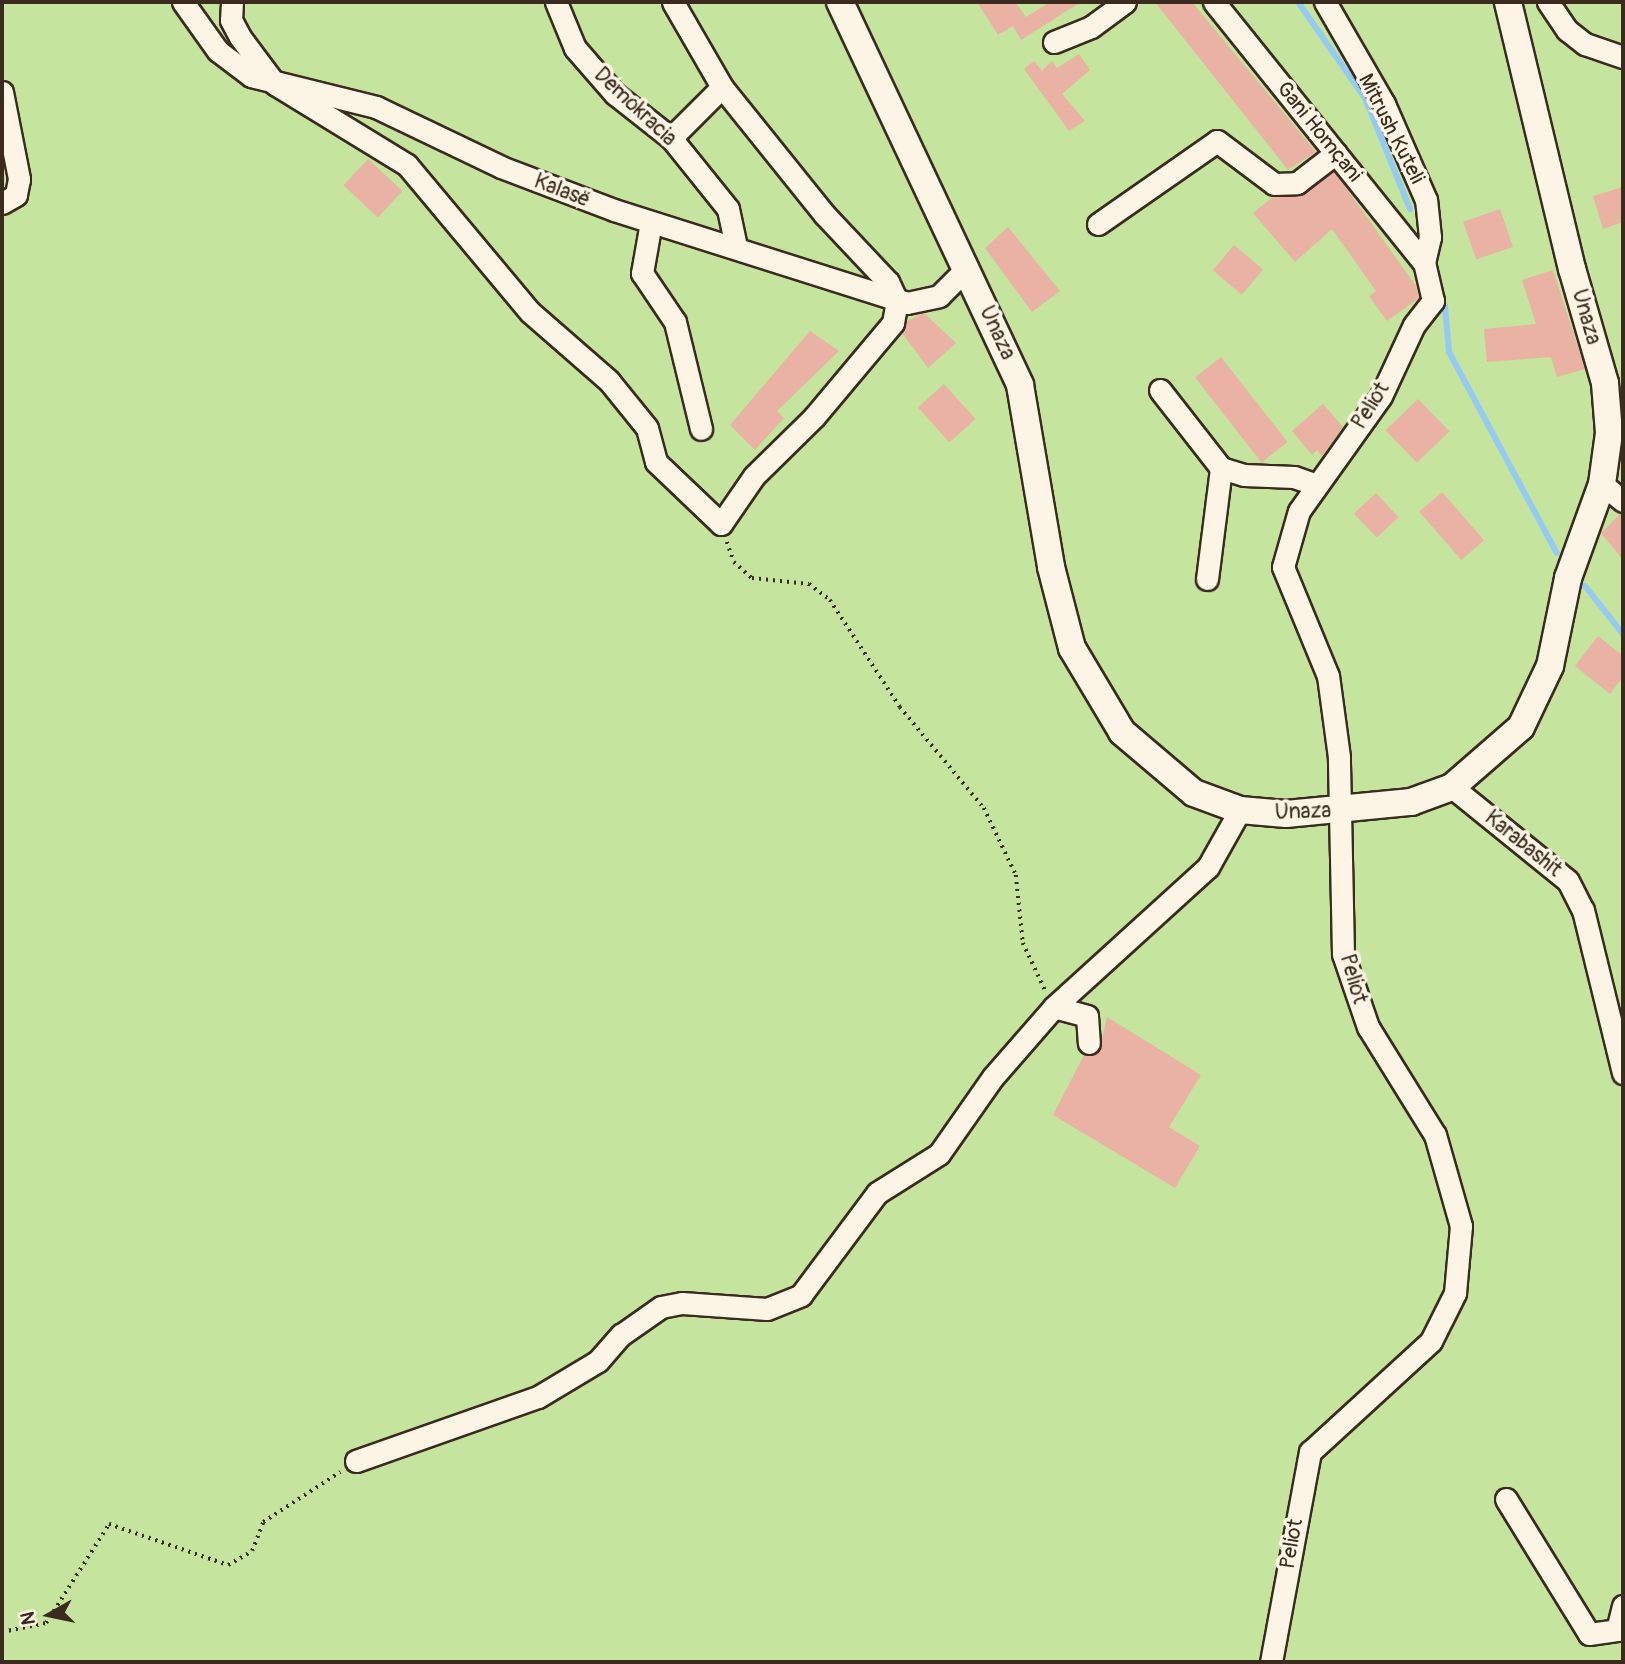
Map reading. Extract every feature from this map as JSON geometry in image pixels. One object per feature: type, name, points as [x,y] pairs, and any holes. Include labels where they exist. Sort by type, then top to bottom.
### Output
[{"type":"main road","name":"Unaza","points":[[840,2],[1020,385],[1051,567],[1072,648],[1122,732],[1194,793],[1240,810],[1339,811],[1411,802],[1452,787],[1490,759],[1521,727],[1539,692],[1582,530],[1612,483],[1605,383],[1572,269],[1508,2]]},
{"type":"street","name":"Kalasë","points":[[183,2],[231,65],[275,84],[376,107],[544,185],[651,222],[898,301],[925,302],[939,296],[967,268]]},
{"type":"street","points":[[232,2],[231,20],[240,37],[275,84],[407,165],[530,312],[608,381],[647,428],[656,463],[699,510],[721,524],[754,476],[814,417],[893,323],[898,301],[888,282],[824,214],[722,87],[673,2]]},
{"type":"street","name":"Demokracia","points":[[555,2],[575,48],[615,94],[671,138],[728,209],[736,247]]},
{"type":"street","points":[[1054,41],[1075,37],[1125,2]]},
{"type":"street","name":"Gani Homçani","points":[[1214,2],[1424,263]]},
{"type":"street","name":"Mitrush Kuteli","points":[[1325,2],[1384,104],[1416,173],[1429,220],[1424,263]]},
{"type":"street","points":[[1548,2],[1567,30],[1584,44],[1623,57]]},
{"type":"street","points":[[671,138],[722,87]]},
{"type":"street","points":[[2,92],[19,179],[16,195],[2,203]]},
{"type":"street","points":[[1098,224],[1217,141],[1274,184],[1297,183],[1336,153]]},
{"type":"street","points":[[651,222],[642,273],[675,323],[701,429]]},
{"type":"street","name":"Peliot","points":[[1271,1662],[1310,1452],[1431,1341],[1455,1293],[1461,1226],[1435,1135],[1368,1027],[1343,954],[1339,757],[1328,676],[1283,567],[1299,511],[1381,396],[1414,325],[1433,302],[1424,263]]},
{"type":"street","points":[[1160,390],[1221,468],[1244,475],[1294,477],[1317,485]]},
{"type":"street","points":[[1206,579],[1221,468]]},
{"type":"street","points":[[1612,483],[1623,502]]},
{"type":"street","name":"Karabashit","points":[[1452,787],[1568,881],[1583,910],[1623,1073]]},
{"type":"street","points":[[356,1461],[538,1397],[598,1361],[621,1335],[662,1307],[682,1303],[757,1310],[801,1295],[877,1194],[939,1154],[993,1077],[1054,1007],[1208,867],[1240,810]]},
{"type":"street","points":[[1054,1007],[1087,1016],[1089,1043]]},
{"type":"street","points":[[1506,1499],[1590,1634],[1617,1630],[1623,1606]]},
{"type":"path","points":[[721,524],[734,562],[752,578],[809,584],[830,600],[900,707],[984,808],[1016,875],[1023,943],[1032,968],[1054,1007]]},
{"type":"path","points":[[2,1632],[46,1623],[109,1524],[228,1565],[252,1551],[263,1522],[356,1461]]},
{"type":"green space","points":[[2,2],[1623,2],[1623,1662],[2,1662]]},
{"type":"building","points":[[977,2],[1015,2],[1026,17],[1050,2],[1081,2],[1021,40],[1013,26],[998,35]]},
{"type":"building","points":[[1155,2],[1192,2],[1316,152],[1288,170]]},
{"type":"building","points":[[1079,54],[1090,70],[1062,94],[1085,121],[1069,131],[1024,69],[1034,61],[1042,71],[1052,61],[1057,68]]},
{"type":"building","points":[[368,159],[402,191],[378,217],[343,185]]},
{"type":"building","points":[[1334,171],[1416,286],[1419,298],[1387,321],[1369,296],[1376,291],[1332,229],[1295,262],[1253,213],[1273,197],[1304,194]]},
{"type":"building","points":[[1623,187],[1623,222],[1603,229],[1593,196]]},
{"type":"building","points":[[1500,209],[1513,247],[1476,260],[1463,222]]},
{"type":"building","points":[[1008,227],[1060,291],[1032,312],[985,248]]},
{"type":"building","points":[[1234,245],[1263,269],[1242,295],[1213,270]]},
{"type":"building","points":[[1553,270],[1585,369],[1557,377],[1551,357],[1487,362],[1484,329],[1536,324],[1522,280]]},
{"type":"building","points":[[924,313],[956,343],[928,368],[902,333],[907,321]]},
{"type":"building","points":[[810,331],[839,351],[777,411],[784,418],[755,450],[730,425]]},
{"type":"building","points":[[1221,357],[1287,442],[1261,462],[1195,377]]},
{"type":"building","points":[[944,384],[975,419],[949,442],[918,407]]},
{"type":"building","points":[[1418,399],[1449,431],[1417,463],[1386,430]]},
{"type":"building","points":[[1323,404],[1343,427],[1322,456],[1317,450],[1312,455],[1292,431]]},
{"type":"building","points":[[1442,492],[1484,540],[1461,560],[1419,512]]},
{"type":"building","points":[[1376,493],[1399,517],[1377,538],[1354,513]]},
{"type":"building","points":[[1623,514],[1623,560],[1601,533]]},
{"type":"building","points":[[1598,636],[1623,656],[1623,677],[1610,694],[1575,666]]},
{"type":"building","points":[[1107,1017],[1201,1075],[1169,1127],[1200,1146],[1175,1188],[1053,1115],[1084,1055],[1100,1049]]},
{"type":"waterway","points":[[1298,2],[1365,98],[1410,209]]},
{"type":"waterway","points":[[1445,306],[1449,352],[1557,553]]},
{"type":"waterway","points":[[1585,586],[1623,634]]}]
